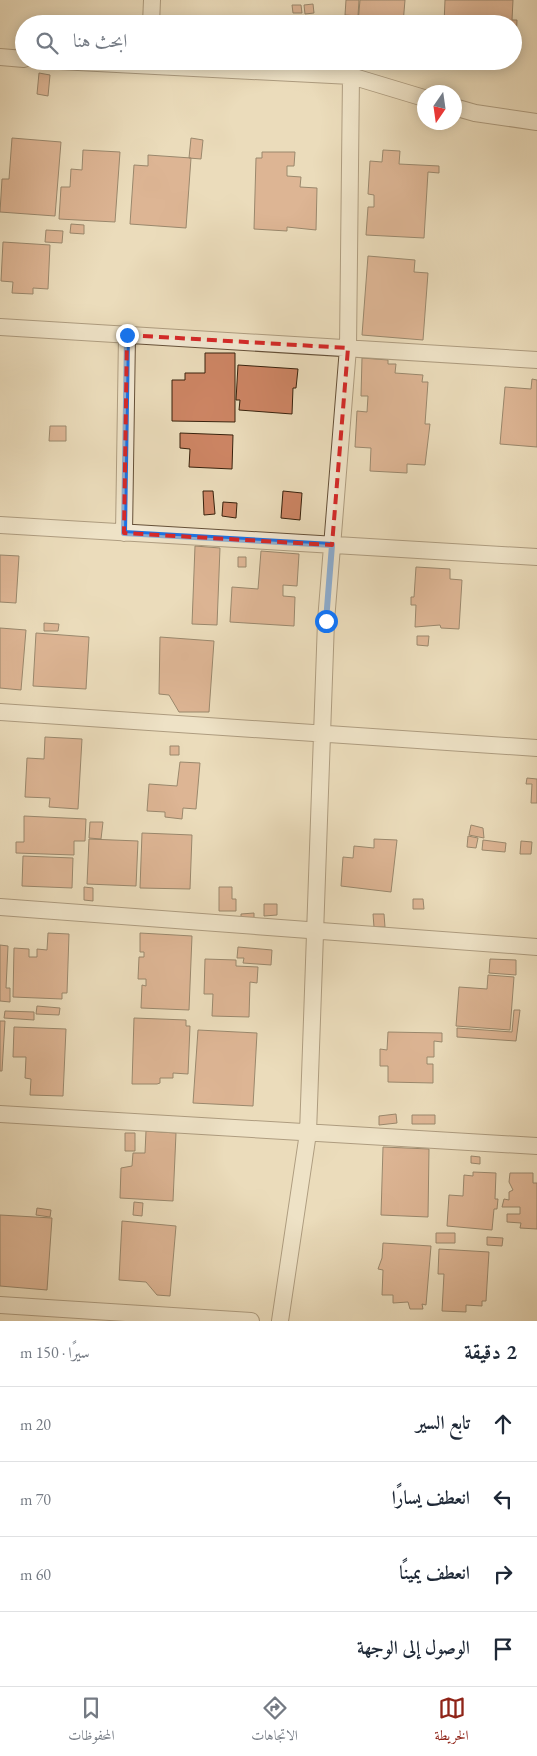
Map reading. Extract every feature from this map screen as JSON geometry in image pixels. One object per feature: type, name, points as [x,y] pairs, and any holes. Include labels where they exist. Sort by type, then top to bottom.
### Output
[{"type":"street","points":[[151,15],[152,0]]},
{"type":"street","points":[[0,57],[15,58]]},
{"type":"street","points":[[250,70],[351,76],[417,96]]},
{"type":"street","points":[[280,1321],[308,1132],[326,621],[348,348],[351,76]]},
{"type":"street","points":[[462,109],[537,122]]},
{"type":"street","points":[[0,327],[537,360]]},
{"type":"street","points":[[124,533],[127,335]]},
{"type":"street","points":[[0,525],[537,557]]},
{"type":"street","points":[[0,712],[537,748]]},
{"type":"street","points":[[0,908],[537,946]]},
{"type":"street","points":[[0,1114],[537,1146]]},
{"type":"street","points":[[0,1305],[251,1321]]},
{"type":"highlighted area","points":[[127,335],[348,348],[332,545],[124,533]]},
{"type":"building","points":[[346,0],[359,0],[358,15],[345,15]]},
{"type":"building","points":[[360,0],[405,0],[404,15],[359,15]]},
{"type":"building","points":[[445,0],[513,0],[512,15],[444,15]]},
{"type":"building","points":[[313,4],[314,13],[305,14],[304,5]]},
{"type":"building","points":[[292,5],[301,5],[302,13],[293,13]]},
{"type":"building","points":[[39,73],[50,75],[48,96],[37,94]]},
{"type":"building","points":[[12,138],[61,142],[55,216],[0,212],[2,179],[9,179]]},
{"type":"building","points":[[191,138],[203,140],[201,159],[189,158]]},
{"type":"building","points":[[83,150],[120,152],[115,222],[59,219],[61,187],[70,187],[71,169],[82,170]]},
{"type":"building","points":[[383,150],[400,151],[399,164],[439,166],[439,173],[428,172],[424,238],[366,235],[368,207],[374,207],[374,195],[368,194],[370,161],[382,162]]},
{"type":"building","points":[[262,152],[295,152],[294,166],[287,166],[287,176],[301,177],[300,187],[317,188],[316,230],[287,227],[287,231],[254,229],[256,158],[262,158]]},
{"type":"building","points":[[148,155],[191,158],[186,228],[130,224],[134,165],[148,166]]},
{"type":"building","points":[[71,224],[84,225],[84,234],[70,233]]},
{"type":"building","points":[[46,230],[63,231],[62,243],[45,242]]},
{"type":"building","points":[[3,242],[50,245],[48,289],[33,288],[33,294],[12,293],[13,282],[1,281]]},
{"type":"building","points":[[368,256],[415,260],[414,272],[428,273],[423,340],[362,335]]},
{"type":"building","points":[[205,353],[235,353],[235,422],[172,421],[172,380],[185,380],[185,373],[205,373]]},
{"type":"building","points":[[362,358],[388,360],[388,364],[396,364],[395,373],[423,375],[422,382],[428,382],[425,424],[430,424],[425,465],[407,464],[407,473],[370,471],[371,448],[355,447],[357,411],[367,412],[368,396],[361,396]]},
{"type":"building","points":[[238,365],[298,369],[296,388],[293,388],[292,414],[239,410],[240,400],[236,400]]},
{"type":"building","points":[[532,379],[537,380],[537,447],[500,444],[505,387],[531,389]]},
{"type":"building","points":[[50,426],[66,426],[66,441],[49,441]]},
{"type":"building","points":[[180,433],[233,435],[232,469],[189,467],[190,449],[180,448]]},
{"type":"building","points":[[203,491],[213,491],[215,514],[204,515]]},
{"type":"building","points":[[283,491],[302,493],[300,520],[281,518]]},
{"type":"building","points":[[223,502],[237,503],[236,518],[222,516]]},
{"type":"building","points":[[195,546],[220,548],[217,625],[192,624]]},
{"type":"building","points":[[261,551],[299,554],[297,586],[283,585],[283,596],[295,597],[294,626],[230,622],[232,587],[258,589]]},
{"type":"building","points":[[0,555],[19,556],[16,603],[0,602]]},
{"type":"building","points":[[238,557],[246,557],[246,567],[238,567]]},
{"type":"building","points":[[416,567],[450,569],[450,579],[462,580],[459,629],[441,628],[440,625],[415,627],[416,605],[411,605],[411,597],[414,597]]},
{"type":"building","points":[[44,623],[59,624],[58,631],[44,631]]},
{"type":"building","points":[[0,628],[26,630],[21,690],[0,688]]},
{"type":"building","points":[[36,633],[89,637],[86,689],[33,686]]},
{"type":"building","points":[[417,636],[429,636],[428,646],[417,645]]},
{"type":"building","points":[[160,637],[214,641],[209,712],[179,712],[169,695],[159,694]]},
{"type":"building","points":[[45,737],[82,739],[78,809],[49,807],[50,798],[25,797],[27,758],[44,759]]},
{"type":"building","points":[[170,746],[179,746],[179,755],[170,755]]},
{"type":"building","points":[[180,762],[200,763],[196,809],[183,808],[182,819],[165,817],[165,812],[147,811],[149,784],[177,786]]},
{"type":"building","points":[[527,778],[537,779],[537,803],[531,803],[532,784],[526,784]]},
{"type":"building","points":[[24,816],[86,819],[85,841],[74,841],[74,855],[16,853],[16,842],[24,842]]},
{"type":"building","points":[[90,822],[103,822],[101,839],[89,838]]},
{"type":"building","points":[[471,825],[483,828],[484,838],[469,835]]},
{"type":"building","points":[[142,833],[192,835],[190,889],[140,888]]},
{"type":"building","points":[[468,836],[478,838],[476,848],[467,847]]},
{"type":"building","points":[[89,839],[138,841],[136,886],[87,884]]},
{"type":"building","points":[[374,839],[397,840],[391,892],[341,886],[343,857],[353,858],[354,846],[374,848]]},
{"type":"building","points":[[483,840],[506,843],[505,852],[482,850]]},
{"type":"building","points":[[521,841],[532,842],[531,854],[520,854]]},
{"type":"building","points":[[23,856],[73,858],[72,888],[22,886]]},
{"type":"building","points":[[84,887],[93,888],[93,901],[84,900]]},
{"type":"building","points":[[219,887],[232,887],[232,899],[236,899],[236,911],[219,911]]},
{"type":"building","points":[[413,899],[423,899],[424,909],[413,909]]},
{"type":"building","points":[[264,904],[277,904],[277,915],[264,916]]},
{"type":"building","points":[[254,913],[254,921],[241,922],[241,914]]},
{"type":"building","points":[[373,914],[384,914],[385,927],[374,927]]},
{"type":"building","points":[[48,933],[69,934],[67,993],[62,993],[62,999],[13,997],[14,948],[29,949],[29,957],[37,957],[37,949],[47,950]]},
{"type":"building","points":[[140,933],[192,936],[189,1010],[141,1008],[142,985],[146,986],[146,979],[138,979],[139,957],[144,957],[144,952],[140,952]]},
{"type":"building","points":[[0,945],[8,946],[6,988],[10,988],[10,1002],[0,1001]]},
{"type":"building","points":[[238,947],[272,950],[271,965],[243,963],[244,958],[237,958]]},
{"type":"building","points":[[205,959],[236,960],[236,966],[258,967],[257,983],[250,982],[249,1017],[212,1016],[213,994],[204,994]]},
{"type":"building","points":[[490,959],[516,960],[516,975],[489,973]]},
{"type":"building","points":[[488,975],[514,977],[510,1030],[456,1026],[459,987],[487,989]]},
{"type":"building","points":[[37,1006],[60,1008],[59,1015],[36,1014]]},
{"type":"building","points":[[514,1010],[520,1010],[516,1041],[457,1037],[457,1028],[512,1032]]},
{"type":"building","points":[[5,1011],[34,1012],[34,1020],[4,1018]]},
{"type":"building","points":[[134,1018],[186,1020],[186,1026],[190,1026],[188,1074],[173,1073],[173,1078],[160,1078],[160,1083],[157,1084],[132,1084]]},
{"type":"building","points":[[0,1021],[5,1021],[2,1071],[0,1071]]},
{"type":"building","points":[[14,1027],[66,1029],[63,1096],[30,1095],[31,1079],[25,1078],[26,1057],[13,1057]]},
{"type":"building","points":[[198,1030],[257,1033],[253,1106],[193,1103]]},
{"type":"building","points":[[388,1032],[442,1033],[442,1042],[434,1041],[434,1057],[427,1057],[427,1064],[433,1064],[433,1083],[388,1082],[388,1066],[380,1066],[380,1049],[387,1050]]},
{"type":"building","points":[[396,1114],[397,1123],[379,1125],[379,1116]]},
{"type":"building","points":[[412,1115],[435,1115],[435,1124],[412,1124]]},
{"type":"building","points":[[146,1131],[176,1133],[173,1201],[120,1198],[121,1168],[132,1166],[133,1153],[145,1153]]},
{"type":"building","points":[[125,1133],[135,1133],[135,1151],[125,1151]]},
{"type":"building","points":[[383,1147],[429,1149],[428,1217],[381,1215]]},
{"type":"building","points":[[471,1156],[480,1157],[480,1164],[471,1163]]},
{"type":"building","points":[[473,1172],[496,1173],[495,1199],[498,1199],[497,1209],[494,1209],[492,1230],[447,1226],[449,1195],[463,1196],[464,1175],[473,1176]]},
{"type":"building","points":[[510,1173],[533,1173],[533,1183],[537,1183],[537,1229],[520,1228],[521,1223],[507,1222],[507,1214],[520,1214],[520,1207],[502,1207],[504,1199],[509,1200],[509,1192],[513,1190],[509,1182]]},
{"type":"building","points":[[134,1202],[143,1203],[142,1216],[133,1215]]},
{"type":"building","points":[[37,1208],[51,1210],[50,1217],[36,1215]]},
{"type":"building","points":[[0,1215],[52,1218],[47,1290],[0,1286]]},
{"type":"building","points":[[122,1221],[176,1226],[170,1296],[157,1295],[146,1282],[119,1280]]},
{"type":"building","points":[[436,1233],[455,1233],[455,1243],[436,1243]]},
{"type":"building","points":[[487,1237],[503,1238],[502,1246],[487,1245]]},
{"type":"building","points":[[383,1243],[431,1246],[426,1305],[422,1304],[423,1309],[410,1309],[408,1302],[393,1303],[393,1295],[382,1295],[383,1270],[378,1269],[382,1258]]},
{"type":"building","points":[[439,1249],[489,1252],[486,1301],[482,1301],[482,1306],[466,1305],[466,1312],[442,1311],[444,1274],[438,1274]]},
{"type":"route","points":[[127,335],[124,533],[332,545],[326,621]]}]
